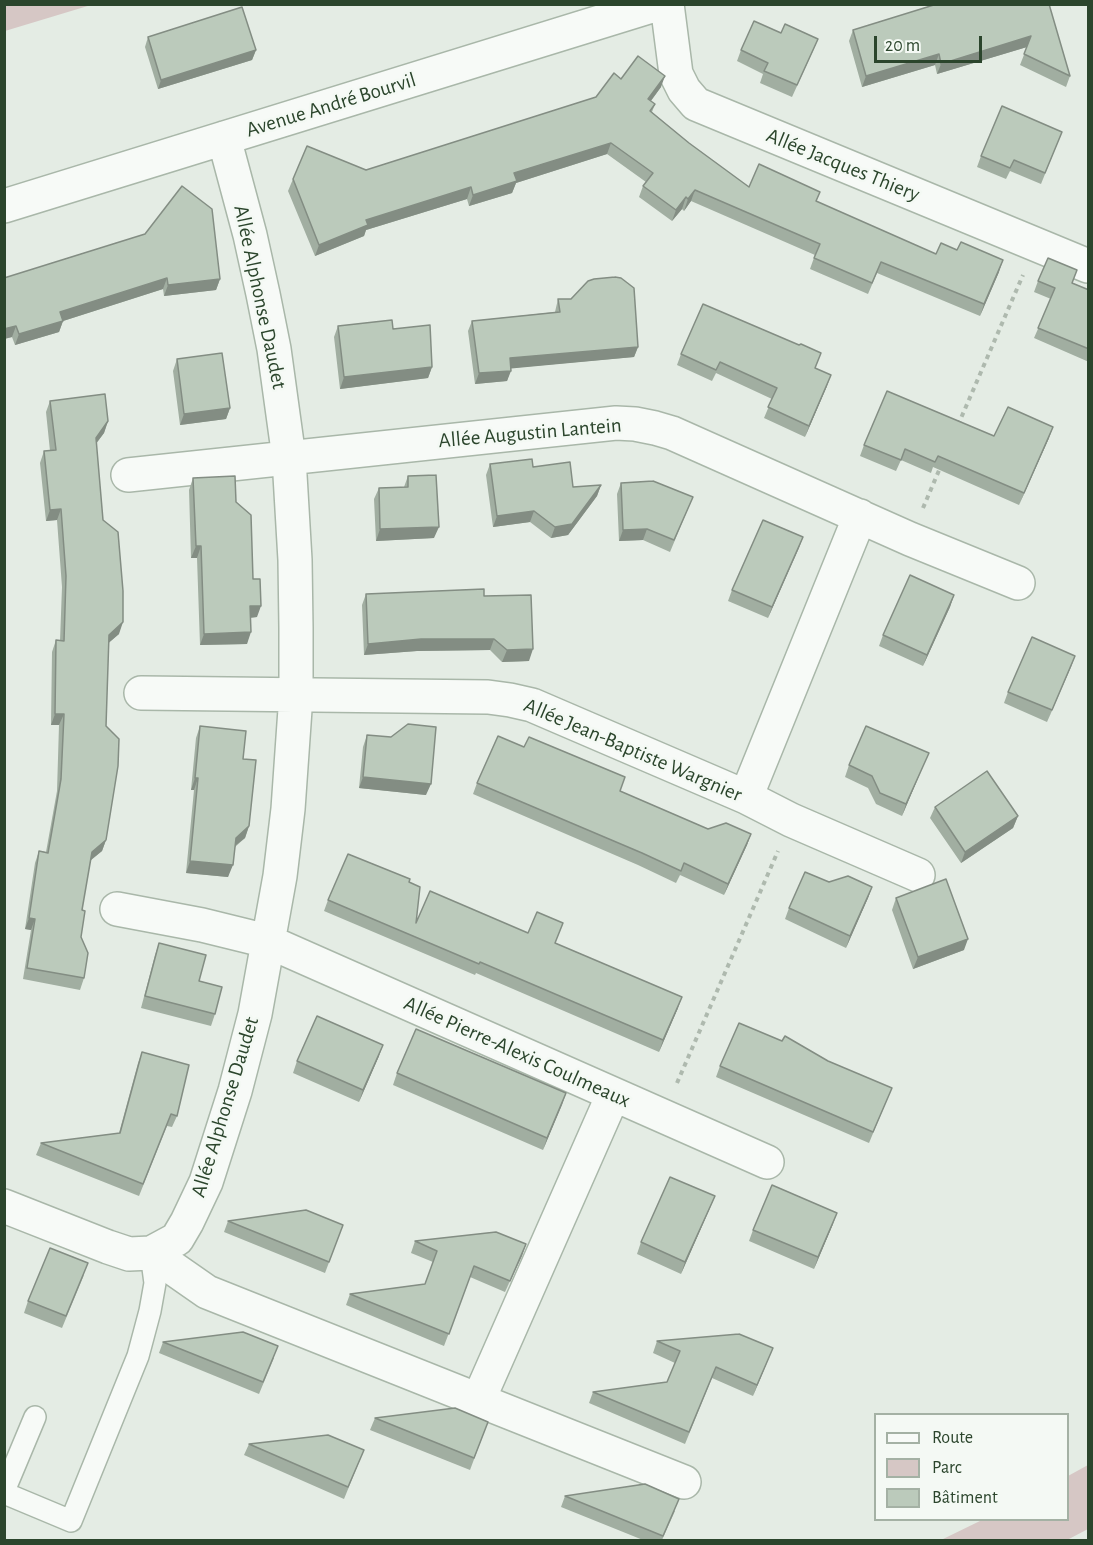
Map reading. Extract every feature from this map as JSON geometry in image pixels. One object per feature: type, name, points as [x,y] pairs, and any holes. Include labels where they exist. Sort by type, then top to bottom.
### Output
[{"type":"street","name":"Avenue André Bourvil","points":[[4,206],[658,4]]},
{"type":"street","name":"Allée Jacques Thiery","points":[[667,4],[676,74],[684,90],[696,104],[1089,266]]},
{"type":"street","name":"Allée Alphonse Daudet","points":[[151,1253],[177,1239],[187,1222],[206,1182],[235,1091],[255,1014],[280,876],[288,809],[296,695],[295,560],[289,458],[274,349],[250,235],[225,138]]},
{"type":"street","name":"Allée Augustin Lantein","points":[[289,458],[616,423],[635,424],[672,433],[910,539],[1018,583]]},
{"type":"street","points":[[128,475],[289,458]]},
{"type":"street","points":[[746,797],[860,516]]},
{"type":"street","points":[[141,693],[296,695]]},
{"type":"street","name":"Allée Jean-Baptiste Wargnier","points":[[296,695],[488,697],[532,705],[746,797],[791,820],[918,875]]},
{"type":"street","points":[[117,909],[202,925],[267,941]]},
{"type":"street","name":"Allée Pierre-Alexis Coulmeaux","points":[[267,941],[767,1162]]},
{"type":"street","points":[[478,1401],[613,1095]]},
{"type":"street","points":[[4,1206],[129,1254],[151,1253],[207,1292],[684,1482]]},
{"type":"lane","points":[[35,1417],[4,1492],[71,1521],[138,1356],[155,1283],[151,1253]]},
{"type":"path","points":[[957,430],[1036,244]]},
{"type":"path","points":[[910,539],[943,462]]},
{"type":"path","points":[[663,1116],[791,820]]},
{"type":"green space","points":[[5,4],[91,4],[91,5],[5,31]]},
{"type":"green space","points":[[1088,1465],[1088,1529],[1067,1540],[941,1540],[980,1521],[1069,1521],[1069,1475]]},
{"type":"building","points":[[937,4],[1049,4],[1070,76],[1024,54],[1031,36],[941,64],[939,54],[866,76],[853,30]]},
{"type":"building","points":[[242,7],[256,50],[161,80],[148,37]]},
{"type":"building","points":[[754,21],[781,33],[785,24],[818,39],[797,85],[764,71],[768,63],[741,50]]},
{"type":"building","points":[[638,56],[665,76],[648,99],[655,104],[650,111],[749,187],[759,164],[820,192],[816,201],[936,254],[941,243],[957,250],[961,242],[1003,260],[984,304],[881,262],[872,283],[814,258],[820,244],[695,190],[676,210],[643,186],[653,173],[611,143],[514,173],[517,181],[473,195],[471,187],[366,220],[368,225],[319,245],[293,179],[307,146],[366,170],[596,97],[614,73],[621,79]]},
{"type":"building","points":[[1002,106],[1062,132],[1045,173],[1014,160],[1010,168],[981,156]]},
{"type":"building","points":[[182,186],[212,209],[220,279],[168,285],[167,278],[60,312],[63,321],[19,334],[16,326],[4,329],[4,278],[145,234]]},
{"type":"building","points":[[1048,258],[1077,270],[1072,283],[1089,290],[1089,349],[1038,328],[1055,288],[1038,281]]},
{"type":"building","points":[[621,278],[634,288],[638,347],[510,358],[511,371],[479,373],[472,321],[560,312],[558,299],[571,299],[588,281]]},
{"type":"building","points":[[703,304],[821,353],[815,368],[831,375],[809,426],[768,407],[777,388],[720,362],[716,370],[681,354]]},
{"type":"building","points":[[392,320],[393,329],[430,325],[432,367],[344,377],[338,326]]},
{"type":"building","points":[[222,353],[230,408],[184,414],[177,359]]},
{"type":"building","points":[[887,391],[994,436],[1008,407],[1053,427],[1024,493],[938,456],[935,462],[905,449],[901,460],[864,445]]},
{"type":"building","points":[[105,394],[108,421],[96,438],[103,520],[118,532],[123,591],[123,622],[109,635],[106,726],[119,739],[118,766],[106,840],[92,852],[82,910],[85,911],[81,937],[88,953],[84,978],[27,968],[35,919],[29,918],[39,851],[48,853],[61,779],[64,714],[55,714],[56,640],[64,641],[66,576],[61,509],[50,510],[44,451],[56,450],[50,401]]},
{"type":"building","points":[[532,459],[533,467],[570,462],[573,487],[601,485],[572,524],[555,527],[534,511],[497,516],[490,464]]},
{"type":"building","points":[[436,475],[439,527],[380,529],[379,488],[408,487],[408,476]]},
{"type":"building","points":[[235,476],[236,502],[251,515],[253,579],[260,579],[261,606],[250,606],[251,632],[204,634],[201,546],[196,546],[193,478]]},
{"type":"building","points":[[653,481],[693,497],[674,540],[647,529],[623,530],[621,483]]},
{"type":"building","points":[[763,520],[803,537],[772,607],[732,590]]},
{"type":"building","points":[[910,575],[954,595],[927,655],[883,635]]},
{"type":"building","points":[[484,589],[484,596],[531,595],[533,649],[507,650],[494,639],[421,639],[368,644],[366,594]]},
{"type":"building","points":[[1032,637],[1075,656],[1052,710],[1008,692]]},
{"type":"building","points":[[408,724],[436,727],[431,784],[363,777],[367,735],[391,737]]},
{"type":"building","points":[[200,726],[246,731],[243,759],[256,760],[249,826],[236,838],[233,865],[190,861],[198,778],[195,778]]},
{"type":"building","points":[[866,726],[929,753],[906,804],[880,793],[872,776],[849,765]]},
{"type":"building","points":[[498,736],[524,747],[529,737],[625,777],[620,791],[708,829],[726,823],[751,834],[728,884],[684,863],[681,871],[477,783]]},
{"type":"building","points":[[987,771],[1018,816],[965,852],[935,807]]},
{"type":"building","points":[[348,854],[410,879],[409,882],[420,887],[416,923],[430,891],[528,933],[537,912],[563,923],[555,943],[682,997],[663,1040],[328,900]]},
{"type":"building","points":[[805,872],[829,882],[848,876],[872,887],[850,936],[789,908]]},
{"type":"building","points":[[946,879],[968,939],[918,957],[896,898]]},
{"type":"building","points":[[159,943],[206,955],[199,981],[222,987],[215,1014],[145,996]]},
{"type":"building","points":[[317,1016],[383,1045],[363,1090],[297,1061]]},
{"type":"building","points":[[739,1023],[782,1041],[785,1036],[828,1061],[892,1088],[873,1132],[720,1066]]},
{"type":"building","points":[[416,1029],[566,1093],[547,1138],[397,1073]]},
{"type":"building","points":[[142,1052],[189,1065],[177,1116],[171,1114],[143,1184],[41,1143],[120,1133]]},
{"type":"building","points":[[670,1177],[715,1196],[685,1262],[641,1242]]},
{"type":"building","points":[[772,1185],[837,1213],[818,1257],[753,1230]]},
{"type":"building","points":[[306,1210],[343,1225],[329,1262],[228,1221]]},
{"type":"building","points":[[496,1232],[526,1244],[510,1281],[474,1266],[449,1334],[350,1294],[425,1284],[437,1251],[415,1241]]},
{"type":"building","points":[[50,1248],[88,1263],[66,1316],[28,1301]]},
{"type":"building","points":[[243,1332],[278,1346],[263,1382],[163,1342]]},
{"type":"building","points":[[739,1334],[773,1348],[757,1385],[716,1367],[689,1432],[593,1392],[667,1382],[680,1351],[657,1341]]},
{"type":"building","points":[[455,1408],[488,1422],[474,1458],[375,1418]]},
{"type":"building","points":[[328,1435],[364,1450],[348,1487],[249,1444]]},
{"type":"building","points":[[645,1484],[679,1499],[663,1536],[565,1496]]}]
